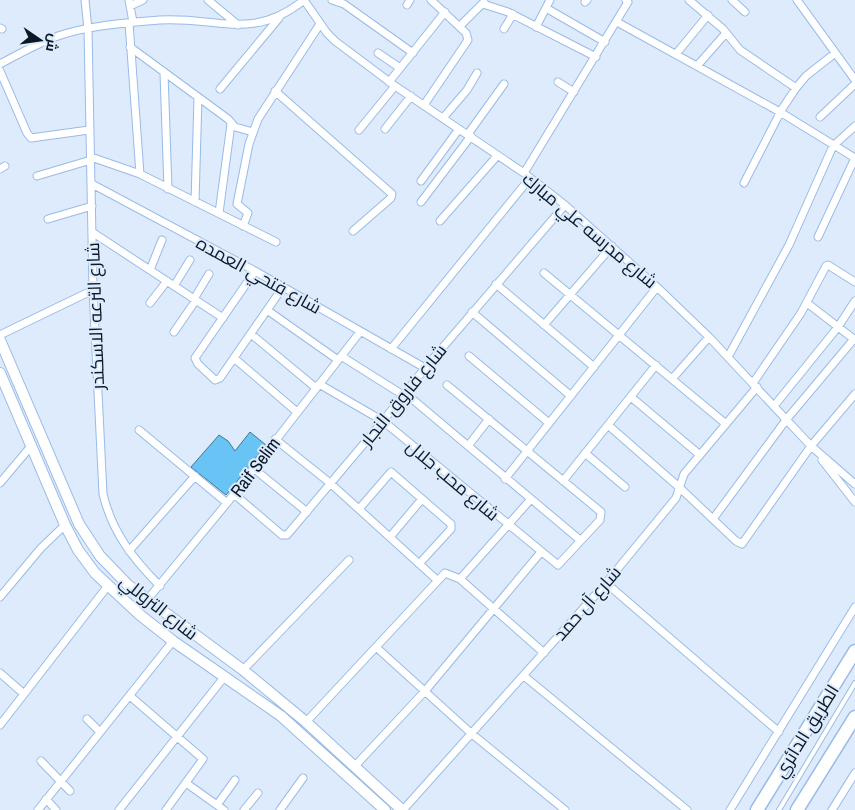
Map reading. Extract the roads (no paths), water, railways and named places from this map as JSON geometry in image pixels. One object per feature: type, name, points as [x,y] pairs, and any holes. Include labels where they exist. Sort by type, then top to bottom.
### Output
[{"type":"highway","name":"الطريق الدائري","points":[[757,810],[855,651]]},
{"type":"highway","name":"الطريق الدائري","points":[[797,810],[855,716]]},
{"type":"street","name":"شارع الترعه الاسكندر","points":[[85,0],[88,29],[93,290],[103,494],[112,524],[129,551],[160,586]]},
{"type":"street","points":[[140,174],[130,47],[130,3],[143,0]]},
{"type":"street","points":[[208,0],[238,26]]},
{"type":"street","points":[[220,89],[280,16],[304,0]]},
{"type":"street","name":"شارع مدرسه علي مبارك","points":[[304,0],[320,24],[335,41],[392,84],[469,135],[566,205],[658,287],[709,337],[811,446],[855,484]]},
{"type":"street","points":[[332,0],[344,4],[413,53]]},
{"type":"street","points":[[424,105],[467,42],[467,35],[460,26],[431,0]]},
{"type":"street","points":[[536,27],[550,0]]},
{"type":"street","points":[[391,349],[527,176],[574,92],[617,22],[628,2],[626,0]]},
{"type":"street","points":[[690,0],[708,15],[740,50],[796,88]]},
{"type":"street","points":[[732,0],[745,12]]},
{"type":"street","points":[[797,0],[834,54],[855,80]]},
{"type":"street","points":[[460,26],[484,2],[513,14],[596,57]]},
{"type":"street","points":[[546,8],[605,42]]},
{"type":"street","points":[[359,130],[392,84],[400,68],[445,12]]},
{"type":"street","points":[[504,29],[513,14]]},
{"type":"street","points":[[676,54],[708,15]]},
{"type":"street","points":[[0,64],[57,36],[88,29],[131,23],[177,20],[238,26],[253,24],[280,16]]},
{"type":"street","points":[[617,22],[780,112],[855,158],[818,238]]},
{"type":"street","points":[[243,226],[248,213],[237,204],[253,132],[275,91],[320,24]]},
{"type":"street","points":[[697,66],[726,33]]},
{"type":"street","points":[[130,47],[230,121],[231,124],[253,132]]},
{"type":"street","points":[[378,53],[400,68]]},
{"type":"street","points":[[744,183],[780,112],[796,88],[806,76],[834,54]]},
{"type":"street","points":[[0,71],[27,133],[31,138],[89,130]]},
{"type":"street","points":[[164,73],[168,189]]},
{"type":"street","points":[[443,118],[467,90],[477,73]]},
{"type":"street","points":[[558,82],[574,92]]},
{"type":"street","points":[[421,202],[504,84]]},
{"type":"street","points":[[820,118],[855,84]]},
{"type":"street","points":[[275,91],[392,194],[391,198],[353,231]]},
{"type":"street","points":[[385,129],[412,96]]},
{"type":"street","points":[[195,202],[198,97]]},
{"type":"street","points":[[219,213],[231,124]]},
{"type":"street","points":[[728,357],[789,245],[834,146],[855,126]]},
{"type":"street","points":[[421,181],[459,129]]},
{"type":"street","points":[[440,221],[497,156]]},
{"type":"street","points":[[37,176],[91,158],[140,174],[276,242]]},
{"type":"street","name":"شارع فتحي العمده","points":[[92,184],[255,271],[425,368]]},
{"type":"street","name":"شارع فاروق النجار","points":[[234,494],[282,535],[288,533],[472,312],[566,205]]},
{"type":"street","points":[[48,219],[92,206]]},
{"type":"street","points":[[92,232],[223,318]]},
{"type":"street","points":[[150,270],[162,240]]},
{"type":"street","points":[[544,325],[612,246]]},
{"type":"street","points":[[174,286],[190,260]]},
{"type":"street","name":"شارع آل حمد","points":[[402,810],[606,583],[676,498],[684,474],[726,424],[755,385],[808,303],[828,265],[855,282]]},
{"type":"street","points":[[255,271],[197,356],[198,364],[216,380],[234,358],[283,287]]},
{"type":"street","points":[[544,273],[726,424]]},
{"type":"street","points":[[174,332],[209,274]]},
{"type":"street","points":[[150,303],[167,281]]},
{"type":"street","points":[[496,284],[594,367]]},
{"type":"street","points":[[505,479],[658,287]]},
{"type":"street","points":[[0,335],[93,290]]},
{"type":"street","points":[[774,406],[838,327],[855,301]]},
{"type":"street","points":[[713,519],[786,420],[854,339],[808,303]]},
{"type":"street","points":[[267,310],[339,358],[404,394],[580,540],[602,514],[447,384]]},
{"type":"street","points":[[472,312],[571,396]]},
{"type":"street","name":"Raif Selim","points":[[147,600],[227,503],[360,332]]},
{"type":"street","name":"شارع محب جلال","points":[[251,334],[318,386],[383,421],[508,526],[558,565],[580,540]]},
{"type":"street","points":[[672,379],[709,337]]},
{"type":"street","name":"شارع التروللي","points":[[0,340],[85,536],[113,570],[147,600],[243,670],[306,722],[402,810]]},
{"type":"street","points":[[469,356],[549,423]]},
{"type":"street","points":[[234,358],[297,412]]},
{"type":"street","points":[[563,481],[656,365]]},
{"type":"street","name":"شارع التروللي","points":[[0,376],[32,445],[65,525],[78,550],[107,586],[173,641],[285,719],[385,810]]},
{"type":"street","points":[[608,425],[740,544],[745,543],[811,446],[855,394]]},
{"type":"street","points":[[631,397],[700,455]]},
{"type":"street","points":[[468,446],[489,419]]},
{"type":"street","points":[[140,430],[227,503]]},
{"type":"street","points":[[275,439],[330,483],[437,580]]},
{"type":"street","points":[[0,484],[32,445]]},
{"type":"street","name":"شارع مدرسه علي مبارك","points":[[811,446],[855,502]]},
{"type":"street","points":[[585,453],[625,487]]},
{"type":"street","points":[[253,468],[306,512]]},
{"type":"street","points":[[359,509],[389,473],[422,499],[452,527],[419,564]]},
{"type":"street","points":[[129,551],[195,476]]},
{"type":"street","points":[[390,537],[422,499]]},
{"type":"street","points":[[460,579],[531,500]]},
{"type":"street","points":[[0,597],[40,548],[65,525]]},
{"type":"street","points":[[355,766],[425,691],[541,552]]},
{"type":"street","points":[[243,670],[349,560]]},
{"type":"street","points":[[306,722],[437,580],[446,573],[460,579],[544,653]]},
{"type":"street","points":[[606,583],[778,732]]},
{"type":"street","points":[[0,725],[107,586]]},
{"type":"street","points":[[730,810],[855,606]]},
{"type":"street","points":[[38,810],[173,641]]},
{"type":"street","points":[[376,647],[472,734],[565,810]]},
{"type":"street","points":[[201,660],[212,648]]},
{"type":"street","points":[[0,672],[24,694]]},
{"type":"street","points":[[118,810],[225,676]]},
{"type":"street","points":[[524,676],[687,810]]},
{"type":"street","points":[[130,696],[203,759],[166,810]]},
{"type":"street","points":[[87,719],[100,732]]},
{"type":"street","points":[[41,761],[70,791]]},
{"type":"street","points":[[832,810],[855,772]]},
{"type":"street","points":[[280,810],[303,778]]},
{"type":"street","points":[[186,783],[219,808],[235,780]]},
{"type":"street","points":[[244,810],[258,793]]},
{"type":"street","points":[[46,799],[56,810]]},
{"type":"lane","points":[[779,810],[855,683]]}]
